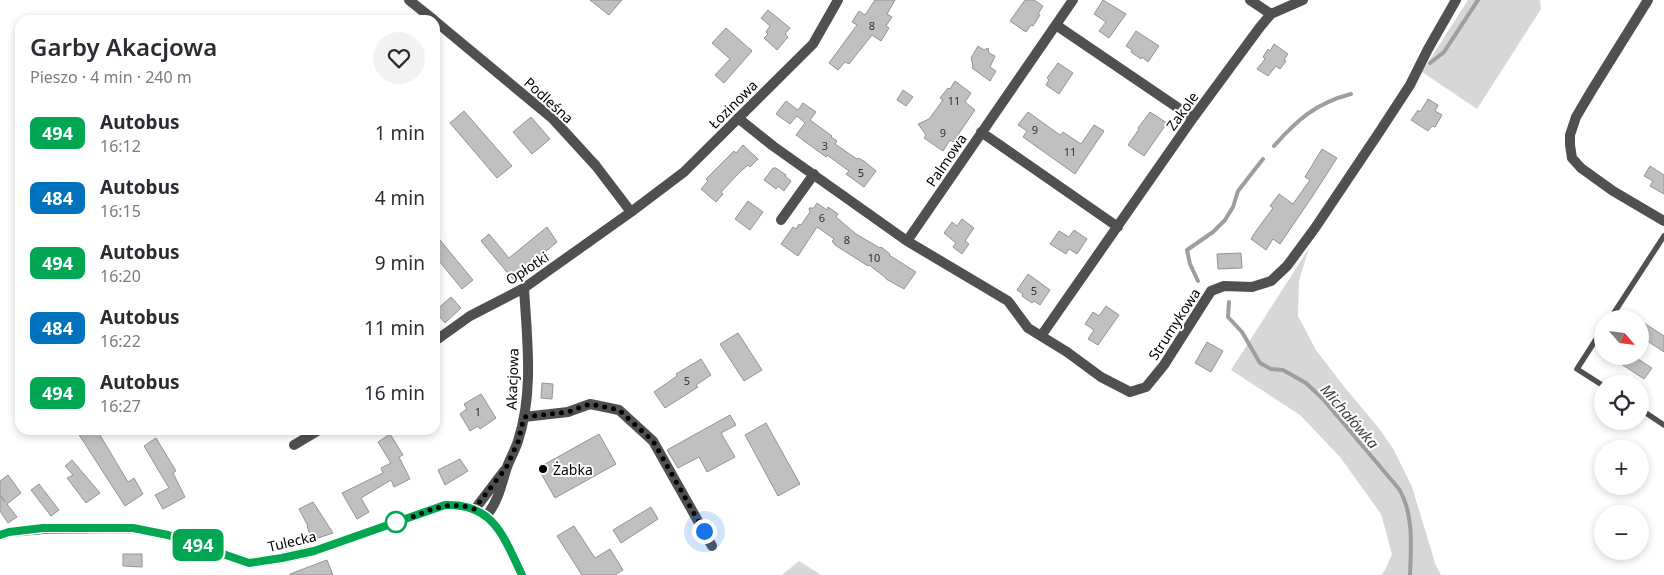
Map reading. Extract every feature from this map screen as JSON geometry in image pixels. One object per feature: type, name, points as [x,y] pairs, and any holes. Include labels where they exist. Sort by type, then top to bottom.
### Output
[{"type":"street","name":"Podleśna","points":[[409,0],[428,15]]},
{"type":"street","name":"Łozinowa","points":[[631,212],[684,172],[813,44],[838,0]]},
{"type":"street","name":"Palmowa","points":[[907,241],[1073,0]]},
{"type":"street","points":[[1250,0],[1271,14]]},
{"type":"street","name":"Zakole","points":[[1041,336],[1193,118],[1271,14],[1303,0]]},
{"type":"street","name":"Strumykowa","points":[[907,241],[1008,302],[1028,328],[1067,352],[1102,377],[1130,392],[1146,388],[1164,365],[1211,291],[1224,286],[1252,287],[1271,281],[1287,266],[1316,228],[1410,85],[1456,0]]},
{"type":"street","points":[[1648,0],[1576,117],[1570,135],[1570,145],[1572,158],[1581,168],[1613,191],[1664,222]]},
{"type":"street","name":"Podleśna","points":[[440,25],[553,119],[596,166],[631,212]]},
{"type":"street","points":[[1056,25],[1193,118]]},
{"type":"street","points":[[738,118],[773,146],[907,241]]},
{"type":"street","points":[[981,132],[1118,227]]},
{"type":"street","points":[[781,220],[814,174]]},
{"type":"street","name":"Opłotki","points":[[440,337],[470,316],[524,288],[631,212]]},
{"type":"street","name":"Akacjowa","points":[[487,516],[500,491],[506,468],[518,442],[528,395],[524,288]]},
{"type":"street","points":[[524,417],[568,412],[590,404],[619,410],[653,441],[712,546]]},
{"type":"street","points":[[294,445],[311,435]]},
{"type":"street","name":"Akacjowa","points":[[474,509],[506,468]]},
{"type":"street","name":"Tulecka","points":[[0,535],[43,528],[133,528],[168,535],[249,563],[314,551],[445,505],[456,504],[474,509],[487,516],[500,531],[522,575]]},
{"type":"lane","points":[[1616,310],[1664,236]]},
{"type":"lane","points":[[1594,342],[1577,369],[1594,380]]},
{"type":"lane","points":[[1649,415],[1664,424]]},
{"type":"shaded area","points":[[1468,0],[1540,0],[1541,9],[1477,109],[1422,72]]},
{"type":"shaded area","points":[[1309,248],[1299,281],[1298,316],[1316,350],[1378,427],[1394,450],[1412,487],[1436,566],[1441,575],[1381,575],[1392,554],[1381,514],[1340,457],[1300,415],[1231,370]]},
{"type":"shaded area","points":[[799,561],[821,575],[782,575]]},
{"type":"building","points":[[590,0],[622,0],[609,15]]},
{"type":"building","points":[[875,0],[895,0],[887,14],[892,17],[886,26],[889,28],[881,41],[872,35],[849,64],[845,62],[838,70],[829,63],[857,25],[852,22],[859,11],[865,15]]},
{"type":"building","points":[[1025,0],[1034,0],[1043,6],[1033,26],[1031,25],[1026,32],[1010,21]]},
{"type":"building","points":[[1103,0],[1126,14],[1109,38],[1099,31],[1106,22],[1094,14]]},
{"type":"building","points":[[768,10],[790,28],[785,34],[788,37],[777,50],[764,38],[768,34],[766,32],[770,26],[761,18]]},
{"type":"building","points":[[726,28],[752,51],[724,83],[715,75],[730,59],[712,43]]},
{"type":"building","points":[[1136,31],[1159,46],[1148,62],[1131,52],[1132,50],[1126,46]]},
{"type":"building","points":[[1274,44],[1288,54],[1284,60],[1286,61],[1280,69],[1276,66],[1268,76],[1257,69],[1265,59],[1263,57],[1268,49],[1270,51]]},
{"type":"building","points":[[978,46],[984,50],[988,48],[989,53],[995,56],[990,67],[996,71],[990,81],[972,68],[971,58]]},
{"type":"building","points":[[1058,63],[1073,73],[1059,94],[1046,85],[1049,80],[1047,78]]},
{"type":"building","points":[[955,81],[971,93],[965,102],[975,110],[953,142],[950,140],[943,151],[924,138],[926,135],[918,124],[929,119],[943,100],[940,98],[948,88],[950,89]]},
{"type":"building","points":[[903,90],[913,97],[906,106],[897,100]]},
{"type":"building","points":[[1428,99],[1438,105],[1435,111],[1442,115],[1435,127],[1432,126],[1428,131],[1411,120],[1418,110],[1420,112]]},
{"type":"building","points":[[786,101],[798,110],[803,103],[816,112],[810,120],[832,136],[837,141],[835,144],[857,159],[864,161],[876,171],[864,187],[846,174],[849,171],[796,135],[805,123],[797,116],[790,124],[776,114]]},
{"type":"building","points":[[464,111],[512,166],[497,178],[450,123]]},
{"type":"building","points":[[1028,112],[1060,135],[1063,132],[1081,144],[1094,125],[1104,131],[1075,174],[1023,137],[1027,131],[1018,125]]},
{"type":"building","points":[[1150,112],[1167,123],[1144,156],[1128,145]]},
{"type":"building","points":[[531,117],[550,139],[532,154],[513,132]]},
{"type":"building","points":[[743,145],[758,159],[750,167],[748,165],[740,172],[721,192],[723,194],[716,202],[701,189],[708,181],[706,179],[734,151],[736,153]]},
{"type":"building","points":[[1322,149],[1337,158],[1280,244],[1273,239],[1266,250],[1251,239],[1273,208],[1270,206],[1279,194],[1293,204],[1310,180],[1305,177]]},
{"type":"building","points":[[1650,166],[1664,175],[1664,194],[1650,186],[1653,181],[1644,176]]},
{"type":"building","points":[[773,168],[786,175],[791,181],[784,191],[778,186],[776,189],[764,180]]},
{"type":"building","points":[[748,201],[763,212],[750,230],[735,219]]},
{"type":"building","points":[[817,203],[827,210],[828,207],[838,214],[836,217],[856,234],[881,247],[889,255],[916,272],[904,289],[835,245],[832,241],[834,239],[817,227],[798,256],[781,244],[793,227],[796,229],[799,224],[801,225],[810,212],[809,208],[814,208]]},
{"type":"building","points":[[962,219],[974,228],[965,241],[969,244],[962,254],[953,247],[956,243],[944,233],[952,222],[957,226]]},
{"type":"building","points":[[547,227],[557,242],[521,272],[524,276],[516,283],[481,241],[489,234],[509,258]]},
{"type":"building","points":[[1074,230],[1087,239],[1077,254],[1069,249],[1066,254],[1050,244],[1059,231],[1069,237]]},
{"type":"building","points":[[440,240],[473,280],[462,289],[440,262]]},
{"type":"building","points":[[1241,253],[1242,268],[1218,269],[1217,254]]},
{"type":"building","points":[[1028,274],[1050,290],[1040,305],[1034,301],[1032,303],[1017,290]]},
{"type":"building","points":[[451,297],[461,308],[445,323],[440,317],[440,307]]},
{"type":"building","points":[[1106,306],[1119,315],[1098,345],[1088,339],[1094,330],[1085,324],[1093,312],[1099,316]]},
{"type":"building","points":[[1649,326],[1664,336],[1664,352],[1649,342]]},
{"type":"building","points":[[738,333],[762,370],[744,381],[720,344]]},
{"type":"building","points":[[1207,342],[1223,351],[1211,372],[1195,363]]},
{"type":"building","points":[[701,359],[711,375],[696,385],[698,387],[665,408],[654,392],[677,376],[676,374]]},
{"type":"building","points":[[1623,365],[1647,365],[1652,368],[1647,375],[1638,375]]},
{"type":"building","points":[[542,383],[553,384],[552,399],[541,398]]},
{"type":"building","points":[[481,394],[496,418],[480,429],[478,426],[470,431],[460,414],[467,409],[464,404]]},
{"type":"building","points":[[730,415],[736,425],[721,433],[735,457],[707,472],[699,457],[678,468],[667,450]]},
{"type":"building","points":[[766,423],[800,484],[778,496],[745,435]]},
{"type":"building","points":[[599,434],[616,464],[555,498],[538,468]]},
{"type":"building","points":[[79,435],[100,435],[128,482],[134,478],[143,494],[125,506]]},
{"type":"building","points":[[391,435],[403,455],[399,457],[410,479],[394,487],[391,480],[361,498],[369,512],[357,519],[342,493],[383,473],[381,468],[391,463],[378,442]]},
{"type":"building","points":[[156,438],[176,471],[173,473],[185,497],[163,509],[155,495],[169,488],[144,446]]},
{"type":"building","points":[[460,459],[468,471],[445,485],[438,470]]},
{"type":"building","points":[[72,460],[100,493],[86,503],[67,478],[73,475],[65,466]]},
{"type":"building","points":[[8,475],[21,493],[7,504],[17,517],[8,523],[0,511],[0,481]]},
{"type":"building","points":[[39,484],[59,510],[51,516],[31,490]]},
{"type":"building","points":[[313,502],[333,533],[312,540],[308,526],[299,509]]},
{"type":"building","points":[[651,507],[658,519],[621,543],[613,530]]},
{"type":"building","points":[[574,526],[595,558],[610,549],[623,570],[615,575],[582,575],[557,536]]},
{"type":"building","points":[[123,554],[142,554],[142,567],[123,566]]},
{"type":"building","points":[[327,560],[333,575],[290,575],[290,574]]},
{"type":"waterway","name":"Michałówka","points":[[1430,63],[1444,52],[1478,0]]},
{"type":"waterway","name":"Michałówka","points":[[1274,146],[1299,120],[1327,102],[1351,94]]},
{"type":"waterway","name":"Michałówka","points":[[1198,281],[1190,264],[1187,250],[1213,232],[1225,220],[1233,207],[1238,191],[1263,159]]},
{"type":"waterway","name":"Michałówka","points":[[1229,302],[1228,317],[1242,332],[1260,363],[1271,369],[1283,370],[1306,383],[1323,399],[1399,489],[1404,499],[1409,520],[1411,542],[1410,575]]},
{"type":"bus line","name":"494","points":[[0,535],[9,532],[43,528],[133,528],[168,535],[249,563],[314,551],[445,505],[456,504],[480,511],[497,525],[522,575]]},
{"type":"place","name":"Żabka","points":[[543,469]]},
{"type":"route","points":[[396,522],[445,505],[456,504],[474,509],[490,486],[506,468],[518,442],[524,417],[568,412],[590,404],[619,410],[653,441],[704,531]]}]
